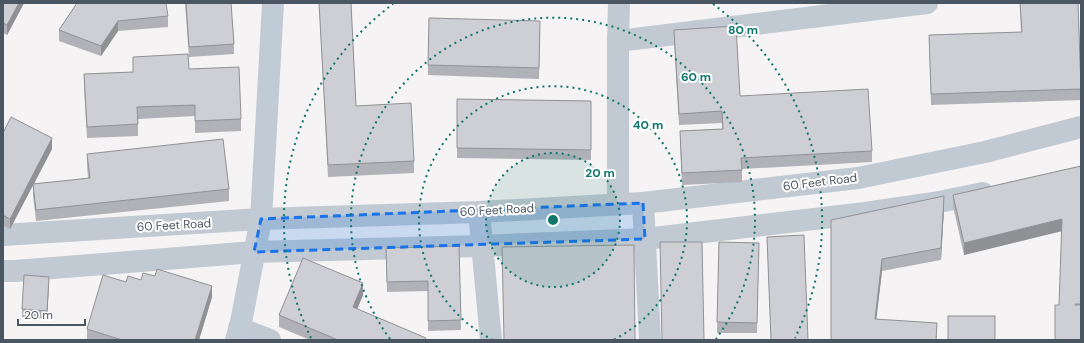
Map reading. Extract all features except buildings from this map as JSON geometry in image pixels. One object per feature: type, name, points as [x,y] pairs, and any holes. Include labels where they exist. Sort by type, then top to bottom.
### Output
[{"type":"street","points":[[270,340],[238,334],[261,219],[273,3]]},
{"type":"street","points":[[618,203],[619,3]]},
{"type":"street","points":[[618,42],[927,3]]},
{"type":"street","name":"60 Feet Road","points":[[3,235],[261,219],[479,212],[643,202],[858,178],[985,152],[1081,127]]},
{"type":"street","points":[[3,271],[254,252],[482,246],[645,239],[865,213],[934,203],[1000,189]]},
{"type":"street","points":[[643,202],[650,340]]},
{"type":"street","points":[[479,212],[491,340]]},
{"type":"highlighted area","points":[[643,203],[645,239],[254,252],[261,219]]}]
